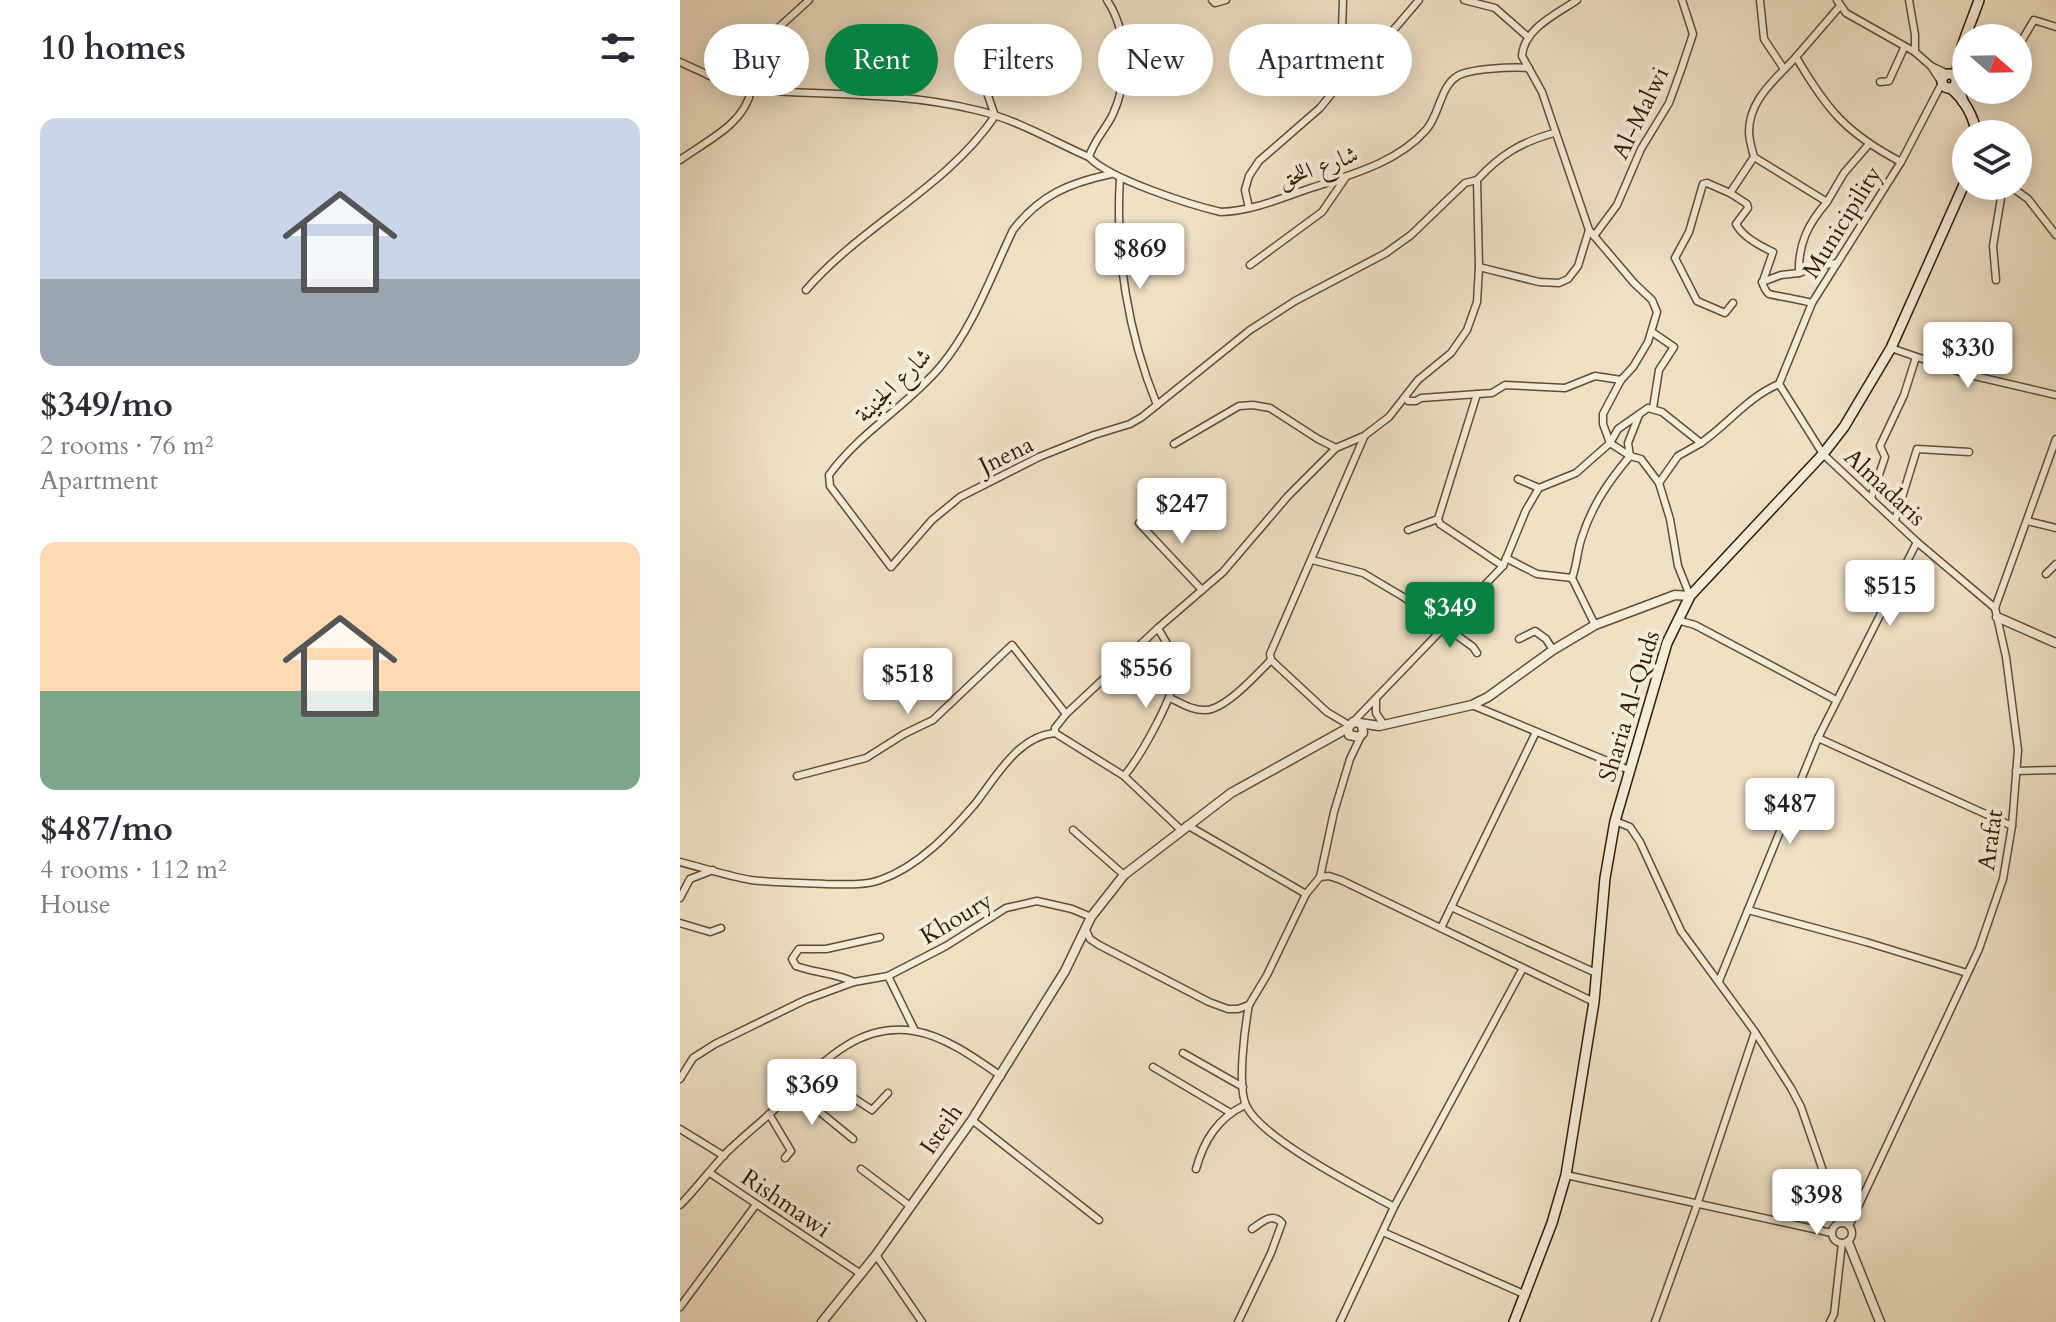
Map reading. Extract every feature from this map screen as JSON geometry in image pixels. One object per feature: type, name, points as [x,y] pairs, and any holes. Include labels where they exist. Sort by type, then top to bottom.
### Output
[{"type":"main road","points":[[1971,24],[1979,0]]},
{"type":"main road","points":[[1950,79],[1972,120]]},
{"type":"main road","name":"Sharia Al-Quds","points":[[1514,1322],[1552,1223],[1566,1175],[1594,1002],[1605,878],[1615,821],[1667,643],[1690,596],[1823,454],[1861,401],[1891,348],[1957,200]]},
{"type":"street","points":[[783,24],[809,0]]},
{"type":"street","points":[[1089,157],[1093,143],[1113,116],[1122,78],[1124,39],[1119,20],[1107,0]]},
{"type":"street","points":[[1212,0],[1215,3],[1226,0]]},
{"type":"street","points":[[1342,24],[1343,0]]},
{"type":"street","points":[[1399,24],[1419,0]]},
{"type":"street","points":[[1464,0],[1495,8],[1528,37]]},
{"type":"street","points":[[1577,0],[1528,37],[1522,56],[1542,92],[1591,233],[1652,300],[1657,317],[1652,332],[1633,367],[1621,380],[1603,414],[1603,424],[1610,443],[1641,459],[1659,483],[1670,519],[1678,566],[1690,596]]},
{"type":"street","name":"Al-Malwi","points":[[1591,233],[1617,205],[1641,149],[1669,103],[1693,34],[1682,0]]},
{"type":"street","points":[[1760,0],[1764,39],[1784,69]]},
{"type":"street","points":[[1909,0],[1915,52]]},
{"type":"street","points":[[1730,193],[1754,157],[1749,132],[1754,111],[1765,88],[1796,57],[1839,3],[1846,13],[1915,52],[1950,79]]},
{"type":"street","points":[[2032,24],[2034,20],[2056,27]]},
{"type":"street","points":[[1880,82],[1889,81],[1904,48]]},
{"type":"street","points":[[1796,57],[1814,87],[1847,128],[1901,162]]},
{"type":"street","name":"شارع اللحق","points":[[680,62],[704,73]]},
{"type":"street","points":[[1931,66],[1950,79]]},
{"type":"street","name":"شارع اللحق","points":[[809,92],[917,97],[995,116],[1089,157],[1098,167],[1120,178],[1221,212],[1249,208],[1346,177],[1405,148],[1426,130],[1436,116],[1452,79],[1461,74],[1529,68]]},
{"type":"street","name":"Municipility","points":[[1779,384],[1812,303],[1950,79]]},
{"type":"street","points":[[680,160],[742,113],[749,96]]},
{"type":"street","points":[[806,290],[841,255],[879,227],[979,137],[995,116],[988,96]]},
{"type":"street","points":[[1249,208],[1245,190],[1249,176],[1259,161],[1330,96]]},
{"type":"street","points":[[1120,178],[1118,219],[1125,293],[1142,362],[1157,405],[1250,330],[1319,288],[1386,253],[1411,235],[1465,183],[1477,180],[1503,154],[1529,140],[1554,133]]},
{"type":"street","points":[[1799,273],[1798,255],[1806,230],[1844,173],[1869,144]]},
{"type":"street","points":[[1754,157],[1796,180],[1827,202]]},
{"type":"street","name":"شارع الجنينة","points":[[1111,174],[1086,178],[1056,191],[1026,214],[1013,230],[957,346],[938,370],[838,463],[829,475],[830,486],[891,567],[932,520],[960,497],[1053,451],[1130,424],[1157,405]]},
{"type":"street","points":[[1250,265],[1322,212],[1346,177]]},
{"type":"street","points":[[1414,399],[1414,387],[1451,353],[1475,312],[1479,267],[1477,180]]},
{"type":"street","points":[[1733,303],[1725,313],[1697,301],[1675,258],[1689,232],[1703,184],[1707,183],[1747,204],[1748,208],[1736,224],[1757,244],[1773,252],[1762,282],[1767,292],[1773,296],[1783,295],[1812,303]]},
{"type":"street","points":[[1996,280],[1993,246],[2001,200]]},
{"type":"street","points":[[2029,200],[2055,231]]},
{"type":"street","points":[[1479,267],[1539,282],[1559,283],[1568,279],[1578,266],[1591,233]]},
{"type":"street","points":[[1762,282],[1837,263]]},
{"type":"street","points":[[1652,332],[1674,347],[1659,370],[1653,408]]},
{"type":"street","points":[[1891,348],[1966,374],[2056,395]]},
{"type":"street","points":[[1871,498],[1885,457],[1880,446],[1904,395],[1916,357]]},
{"type":"street","points":[[1055,733],[1055,728],[1066,714],[1223,572],[1288,496],[1336,448],[1364,436],[1398,407],[1414,399],[1492,393],[1505,385],[1565,388],[1595,376],[1621,380]]},
{"type":"street","points":[[1659,483],[1678,456],[1718,431],[1760,392],[1779,384]]},
{"type":"street","name":"Almadaris","points":[[1779,384],[1823,454],[1996,612]]},
{"type":"street","points":[[1477,394],[1438,519],[1440,524],[1503,566]]},
{"type":"street","points":[[1174,444],[1239,406],[1253,405],[1270,408],[1336,448]]},
{"type":"street","points":[[1394,1207],[1311,1161],[1256,1119],[1245,1105],[1243,1087],[1249,1005],[1306,894],[1320,877],[1334,812],[1350,759],[1354,729],[1374,702],[1503,566],[1526,510],[1539,488],[1576,473],[1610,443],[1618,429],[1640,412],[1653,408],[1670,417],[1701,443]]},
{"type":"street","points":[[1572,578],[1592,509],[1605,486],[1630,456],[1628,443],[1640,412]]},
{"type":"street","points":[[1354,729],[1327,712],[1271,660],[1270,654],[1364,436]]},
{"type":"street","points":[[2056,439],[1996,612],[2056,643]]},
{"type":"street","points":[[1895,520],[1917,449],[1969,452]]},
{"type":"street","points":[[1518,479],[1539,488]]},
{"type":"street","points":[[1408,530],[1438,519]]},
{"type":"street","points":[[2027,521],[2056,528]]},
{"type":"street","points":[[1139,523],[1202,590]]},
{"type":"street","points":[[1719,981],[1818,738],[1917,542]]},
{"type":"street","points":[[1506,558],[1537,574],[1572,578]]},
{"type":"street","points":[[1312,560],[1363,573],[1445,626],[1477,653]]},
{"type":"street","points":[[2046,574],[2056,564]]},
{"type":"street","points":[[1572,578],[1595,625]]},
{"type":"street","name":"Isteih","points":[[822,1322],[876,1255],[972,1120],[1076,949],[1091,917],[1124,875],[1231,793],[1354,729],[1472,705],[1595,625],[1675,595],[1690,596]]},
{"type":"street","name":"Arafat","points":[[1849,1226],[1979,949],[2003,879],[2012,826],[2018,750],[2006,657],[1996,612]]},
{"type":"street","points":[[1677,620],[1695,625],[1836,700]]},
{"type":"street","points":[[1124,776],[1134,765],[1170,698],[1176,669],[1158,628]]},
{"type":"street","points":[[1519,639],[1535,631],[1546,639],[1553,650]]},
{"type":"street","points":[[797,776],[866,758],[933,720],[1012,645],[1066,714]]},
{"type":"street","points":[[1170,698],[1192,708],[1211,710],[1248,684],[1271,660]]},
{"type":"street","points":[[1488,697],[1487,705],[1492,714]]},
{"type":"street","points":[[1374,702],[1382,725]]},
{"type":"street","points":[[1472,705],[1629,770]]},
{"type":"street","points":[[1441,928],[1536,732]]},
{"type":"street","points":[[680,862],[752,880],[843,884],[879,881],[911,865],[940,841],[975,804],[999,771],[1025,746],[1041,734],[1055,733],[1124,776],[1184,827],[1306,894]]},
{"type":"street","points":[[1818,738],[2012,826]]},
{"type":"street","points":[[2016,771],[2056,770]]},
{"type":"street","points":[[1615,821],[1630,827],[1640,842],[1676,921],[1755,1032],[1801,1107],[1841,1223]]},
{"type":"street","points":[[1073,830],[1124,875]]},
{"type":"street","points":[[680,898],[690,879],[713,870]]},
{"type":"street","points":[[1320,877],[1341,880],[1594,1002]]},
{"type":"street","name":"Khoury","points":[[854,982],[888,976],[1016,904],[1049,902],[1091,917]]},
{"type":"street","points":[[1451,907],[1596,973]]},
{"type":"street","points":[[1748,910],[1967,973]]},
{"type":"street","points":[[680,923],[710,932],[721,928]]},
{"type":"street","points":[[1085,928],[1090,939],[1099,945],[1219,1006],[1238,1009],[1249,1005]]},
{"type":"street","points":[[854,982],[796,966],[792,959],[799,949],[826,949],[880,937]]},
{"type":"street","points":[[1076,949],[1086,943],[1099,945]]},
{"type":"street","points":[[1340,1322],[1394,1207],[1523,968]]},
{"type":"street","points":[[888,976],[915,1031]]},
{"type":"street","points":[[680,1079],[693,1058],[715,1044],[805,1000],[854,982]]},
{"type":"street","name":"Rishmawi","points":[[861,1274],[755,1206],[710,1173],[831,1055],[859,1037],[882,1031],[915,1031],[953,1046],[1001,1076]]},
{"type":"street","points":[[1655,1322],[1755,1032]]},
{"type":"street","points":[[1183,1053],[1243,1087]]},
{"type":"street","points":[[1153,1067],[1229,1112]]},
{"type":"street","points":[[793,1090],[853,1139]]},
{"type":"street","points":[[816,1111],[841,1092],[872,1110],[888,1093]]},
{"type":"street","points":[[1196,1169],[1209,1136],[1229,1112],[1245,1105]]},
{"type":"street","points":[[769,1114],[791,1151],[785,1158]]},
{"type":"street","points":[[972,1120],[1099,1220]]},
{"type":"street","points":[[680,1129],[724,1156]]},
{"type":"street","points":[[861,1169],[910,1206]]},
{"type":"street","points":[[680,1205],[710,1173]]},
{"type":"street","points":[[1566,1175],[1832,1233]]},
{"type":"street","points":[[680,1307],[755,1206]]},
{"type":"street","points":[[1238,1322],[1282,1223],[1268,1218],[1252,1229]]},
{"type":"street","points":[[1830,1322],[1834,1314],[1845,1242],[1852,1231],[1841,1223],[1836,1225],[1833,1238],[1845,1242],[1880,1322]]},
{"type":"street","points":[[1383,1232],[1526,1295]]},
{"type":"street","points":[[876,1255],[922,1322]]}]
